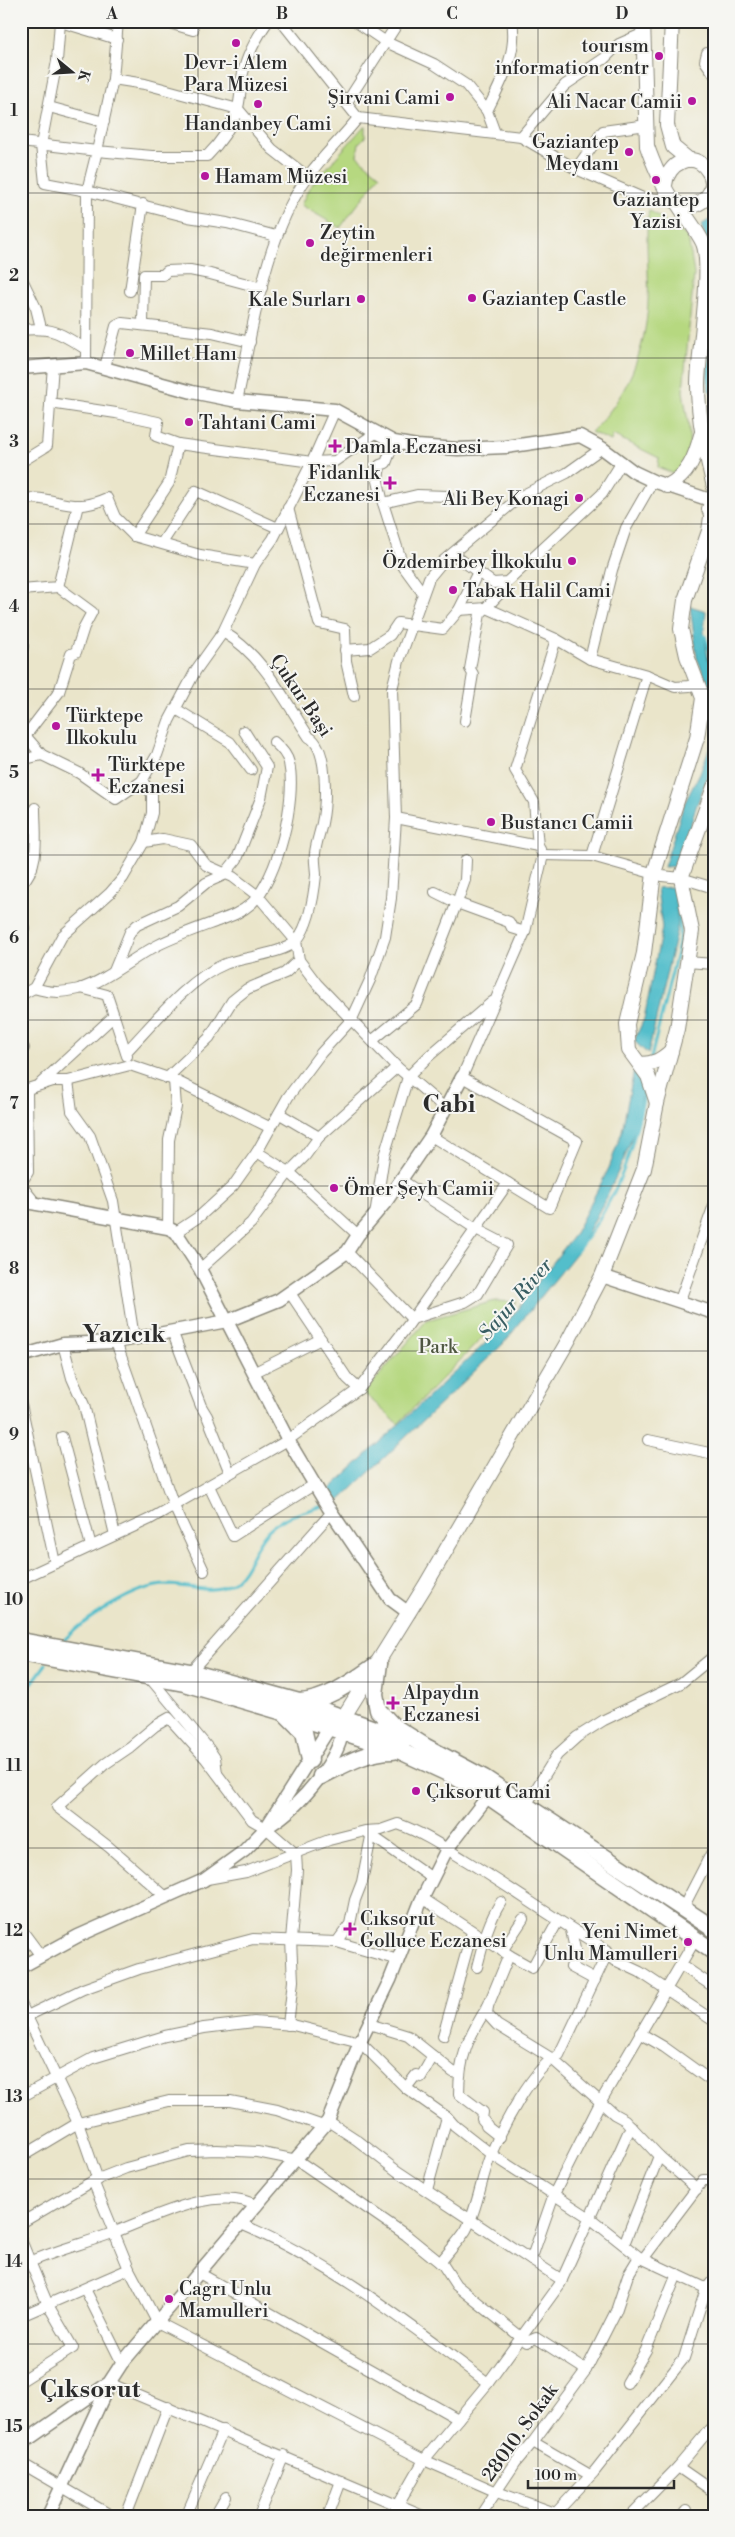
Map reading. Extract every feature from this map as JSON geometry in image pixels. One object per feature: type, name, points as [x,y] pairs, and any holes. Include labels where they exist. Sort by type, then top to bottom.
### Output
[{"type":"main road","points":[[672,21],[667,125],[673,147],[689,160],[703,165],[712,174],[712,198],[693,206],[675,202]]},
{"type":"main road","points":[[644,27],[649,153],[653,166],[703,244],[706,273],[698,384],[701,432],[713,494],[712,519],[686,600],[681,629],[687,656],[703,698],[698,738],[654,873],[644,953],[627,1024],[629,1050],[648,1076],[657,1102]]},
{"type":"main road","points":[[665,185],[666,178],[674,165],[689,160]]},
{"type":"main road","points":[[667,486],[680,479],[695,458],[701,432]]},
{"type":"main road","points":[[338,1726],[409,1613],[568,1341],[602,1276],[644,1169],[657,1102],[677,1029],[692,931],[681,878],[714,787]]},
{"type":"main road","points":[[640,1064],[651,1064],[662,1060],[671,1052]]},
{"type":"main road","points":[[21,1641],[42,1645],[69,1656],[149,1677],[184,1683],[283,1712],[426,1747]]},
{"type":"main road","points":[[21,1654],[69,1656],[190,1672],[299,1702],[311,1702],[351,1683],[379,1663]]},
{"type":"main road","points":[[379,1663],[375,1694],[378,1710],[393,1726],[426,1747],[484,1778],[714,1929]]},
{"type":"main road","points":[[299,1702],[338,1726],[398,1750],[456,1777],[488,1796],[714,1952]]},
{"type":"main road","points":[[283,1712],[304,1732],[310,1760]]},
{"type":"main road","points":[[321,1776],[361,1757],[379,1751],[398,1750]]},
{"type":"street","points":[[86,363],[84,348],[88,191],[113,79],[118,21]]},
{"type":"street","points":[[162,21],[193,30]]},
{"type":"street","points":[[21,142],[152,156],[207,156],[228,131],[238,109],[243,72],[255,40],[268,21]]},
{"type":"street","points":[[280,21],[358,118],[521,137],[576,169],[642,198],[675,202]]},
{"type":"street","points":[[355,21],[386,42],[434,64],[466,85],[487,111],[495,133]]},
{"type":"street","points":[[347,102],[399,21]]},
{"type":"street","points":[[487,111],[508,68],[515,38],[512,21]]},
{"type":"street","points":[[117,39],[58,22],[57,61],[41,145],[45,183],[88,191],[188,217],[227,223],[276,236]]},
{"type":"street","points":[[521,137],[565,85],[605,58],[619,44],[644,27]]},
{"type":"street","points":[[707,53],[705,61],[714,74]]},
{"type":"street","points":[[113,79],[145,84],[238,109],[272,149],[308,177]]},
{"type":"street","points":[[49,107],[104,122]]},
{"type":"street","points":[[237,401],[262,288],[276,236],[308,177],[358,118]]},
{"type":"street","points":[[576,169],[603,131],[647,125]]},
{"type":"street","points":[[130,291],[143,204]]},
{"type":"street","points":[[143,324],[144,275],[163,275],[167,271],[190,270],[262,288]]},
{"type":"street","points":[[21,277],[36,308],[42,328]]},
{"type":"street","points":[[105,367],[116,326],[122,323],[212,333],[250,342]]},
{"type":"street","points":[[21,330],[42,328],[56,330],[84,348]]},
{"type":"street","points":[[21,368],[86,363],[192,392],[237,401],[334,410],[394,442],[458,448],[506,447],[580,436],[602,448],[634,472],[653,481],[667,486],[713,494]]},
{"type":"street","points":[[21,462],[47,446],[53,365]]},
{"type":"street","points":[[50,403],[116,413],[158,422],[156,436],[178,444],[312,462],[335,461],[377,432]]},
{"type":"street","points":[[21,590],[58,587],[92,612],[84,627],[76,652],[71,654],[59,692],[24,733],[42,755],[78,773],[116,799],[142,781],[158,755],[169,721],[196,670],[223,632],[254,564],[278,528],[312,462],[334,410]]},
{"type":"street","points":[[394,442],[386,463],[380,465],[378,481],[383,504],[403,566],[422,592]]},
{"type":"street","points":[[134,536],[169,483],[178,444]]},
{"type":"street","points":[[21,1202],[115,1217],[172,1230],[200,1216],[233,1186],[257,1152],[288,1098],[321,1053],[352,1019],[370,980],[385,937],[391,898],[396,818],[392,689],[410,626],[429,578],[443,561],[521,496],[567,473],[602,448]]},
{"type":"street","points":[[453,554],[493,583],[507,582],[602,494],[622,462]]},
{"type":"street","points":[[590,659],[612,570],[623,537],[653,481]]},
{"type":"street","points":[[162,543],[196,491],[278,528]]},
{"type":"street","points":[[383,504],[417,495],[448,496]]},
{"type":"street","points":[[21,499],[35,498],[70,506],[90,505],[108,498],[114,517],[134,536],[200,555],[254,564]]},
{"type":"street","points":[[58,587],[78,505]]},
{"type":"street","points":[[288,508],[319,623],[345,629],[345,650],[354,696]]},
{"type":"street","points":[[345,650],[370,648],[390,635],[398,623],[443,629],[459,610],[478,572]]},
{"type":"street","points":[[465,721],[473,674],[470,669],[476,627],[480,614],[503,590]]},
{"type":"street","points":[[459,610],[487,608],[556,639],[590,659],[647,675],[675,687],[690,686],[698,681]]},
{"type":"street","points":[[21,628],[23,646],[21,657]]},
{"type":"street","name":"Çukur Başi","points":[[223,632],[241,642],[266,669],[308,737],[314,740],[322,761],[326,793],[315,854],[314,888],[308,917],[296,941]]},
{"type":"street","points":[[21,1356],[63,1344],[116,1342],[227,1321],[279,1300],[347,1252],[401,1180],[431,1136],[462,1077],[525,932],[541,851],[534,802],[515,770],[556,639]]},
{"type":"street","points":[[592,856],[647,675]]},
{"type":"street","points":[[176,709],[230,742],[250,770]]},
{"type":"street","points":[[114,970],[130,932],[137,925],[178,906],[206,883],[224,875],[237,859],[261,798],[267,767],[244,731]]},
{"type":"street","points":[[34,988],[54,994],[81,988],[158,944],[234,916],[258,896],[284,837],[291,806],[290,764],[274,742]]},
{"type":"street","points":[[21,760],[42,755]]},
{"type":"street","points":[[21,995],[34,988],[62,936],[124,878],[144,842],[154,802],[152,794],[142,781]]},
{"type":"street","points":[[21,884],[30,876],[35,855],[35,808]]},
{"type":"street","points":[[396,818],[541,851],[592,856],[714,888]]},
{"type":"street","points":[[144,842],[163,839],[191,845],[206,865],[224,875],[232,877],[258,896],[296,941],[298,960],[317,984],[397,1067],[446,1109]]},
{"type":"street","points":[[373,1040],[417,1004],[465,880],[466,860]]},
{"type":"street","points":[[21,867],[32,868]]},
{"type":"street","points":[[435,892],[457,903],[509,922],[512,928],[525,932]]},
{"type":"street","points":[[126,1052],[182,994],[215,969],[277,950],[296,941]]},
{"type":"street","points":[[171,1079],[209,1038],[232,1001],[247,989],[285,973],[298,960]]},
{"type":"street","points":[[687,962],[714,963]]},
{"type":"street","points":[[81,988],[107,995],[130,1065]]},
{"type":"street","points":[[374,1216],[384,1156],[408,1077],[429,1056],[495,1000]]},
{"type":"street","points":[[39,1086],[114,1016]]},
{"type":"street","points":[[37,1205],[21,1184],[28,1172],[24,1090],[53,1081],[68,1081],[130,1065],[171,1079],[271,1128]]},
{"type":"street","points":[[200,1269],[251,1223],[289,1172],[305,1156],[319,1137],[397,1067]]},
{"type":"street","points":[[431,1136],[549,1208],[578,1142],[462,1077]]},
{"type":"street","points":[[171,1079],[176,1107],[169,1140],[172,1230],[200,1269],[255,1372],[288,1440],[318,1490],[390,1599],[409,1613]]},
{"type":"street","points":[[68,1081],[72,1111],[90,1136],[100,1159],[113,1201],[134,1338]]},
{"type":"street","points":[[280,1114],[319,1137]]},
{"type":"street","points":[[257,1152],[289,1172],[358,1235]]},
{"type":"street","points":[[401,1180],[476,1229],[507,1245],[478,1294],[465,1302],[412,1319]]},
{"type":"street","points":[[21,1578],[174,1506],[288,1440],[359,1389],[412,1319],[508,1183]]},
{"type":"street","points":[[680,1300],[714,1205]]},
{"type":"street","points":[[347,1252],[412,1319]]},
{"type":"street","points":[[602,1276],[680,1300],[714,1313]]},
{"type":"street","points":[[290,1293],[346,1378],[359,1389]]},
{"type":"street","points":[[172,1331],[201,1406],[207,1416],[230,1473]]},
{"type":"street","points":[[255,1372],[321,1339]]},
{"type":"street","points":[[116,1342],[174,1506],[204,1571]]},
{"type":"street","points":[[63,1344],[72,1378],[84,1405],[101,1468],[115,1535]]},
{"type":"street","points":[[21,1404],[55,1563]]},
{"type":"street","points":[[62,1437],[91,1546]]},
{"type":"street","points":[[648,1440],[714,1454]]},
{"type":"street","points":[[208,1486],[233,1536],[318,1490]]},
{"type":"street","points":[[190,1672],[330,1509]]},
{"type":"street","points":[[526,1805],[557,1755],[577,1737],[604,1720],[681,1683],[714,1656]]},
{"type":"street","points":[[149,1677],[209,1749],[215,1758],[217,1774]]},
{"type":"street","points":[[166,1897],[110,1847],[57,1807],[105,1764],[130,1747],[155,1726],[169,1718],[217,1774],[252,1820],[266,1828],[296,1854],[297,1870],[291,1940],[293,1981],[288,2025]]},
{"type":"street","points":[[21,1967],[78,1936],[204,1880],[244,1851],[266,1828],[310,1760],[338,1726]]},
{"type":"street","points":[[266,1828],[285,1816],[321,1776],[338,1726]]},
{"type":"street","points":[[48,2516],[109,2383],[122,2363],[297,2160],[325,2123],[398,1960],[422,1898],[447,1849],[488,1796]]},
{"type":"street","points":[[204,1880],[246,1872],[330,1840],[368,1834],[398,1824],[447,1849],[504,1884],[571,1930],[607,1950],[606,1956],[559,2055],[551,2058],[533,2076],[491,2154],[466,2230],[440,2263]]},
{"type":"street","points":[[368,1834],[432,1878]]},
{"type":"street","points":[[337,1942],[350,1924],[355,1900],[362,1882],[368,1834]]},
{"type":"street","points":[[683,1908],[714,1848]]},
{"type":"street","points":[[422,1898],[472,1932],[532,1968],[558,1921]]},
{"type":"street","points":[[477,1967],[484,1939],[494,1912],[502,1902]]},
{"type":"street","points":[[500,2137],[486,2126],[482,2119],[483,2112],[459,2094],[460,2062],[471,2032],[488,2006],[506,1953],[523,1919]]},
{"type":"street","points":[[21,1929],[41,1956]]},
{"type":"street","points":[[571,1930],[576,1954],[571,1967],[595,1980]]},
{"type":"street","points":[[443,2036],[472,1932]]},
{"type":"street","points":[[24,2018],[83,1989],[139,1969],[253,1939],[337,1942],[398,1960]]},
{"type":"street","points":[[531,2260],[554,2194],[601,2101],[695,1940]]},
{"type":"street","points":[[606,1956],[640,1972],[714,2022]]},
{"type":"street","points":[[680,1966],[714,1987]]},
{"type":"street","points":[[21,2004],[24,2018],[58,2078],[78,2123],[114,2233],[129,2268],[157,2322],[424,2460],[497,2492],[554,2514],[590,2475],[684,2358],[714,2280]]},
{"type":"street","points":[[488,2006],[488,2014],[497,2025],[551,2058],[614,2114],[631,2126],[659,2156],[697,2189],[703,2180],[714,2180]]},
{"type":"street","points":[[21,2097],[93,2058],[165,2036],[204,2028],[254,2022],[288,2025],[360,2042],[406,2088],[447,2116],[454,2126],[491,2154],[590,2218],[641,2258],[710,2290]]},
{"type":"street","points":[[369,2024],[408,2036],[453,2072],[459,2073]]},
{"type":"street","points":[[640,2033],[665,2048],[714,2083]]},
{"type":"street","points":[[406,2088],[416,2075],[421,2077],[433,2056]]},
{"type":"street","points":[[21,2157],[78,2123],[169,2102],[216,2100],[277,2110],[325,2123],[562,2280]]},
{"type":"street","points":[[427,2190],[447,2116]]},
{"type":"street","points":[[392,2516],[424,2460],[488,2383],[562,2280],[631,2126]]},
{"type":"street","points":[[21,2222],[96,2180],[126,2168],[189,2151],[257,2152],[297,2160],[406,2235],[440,2263],[456,2286],[527,2342],[536,2338],[586,2370]]},
{"type":"street","points":[[624,2244],[659,2156]]},
{"type":"street","name":"28010. Sokak","points":[[480,2516],[516,2462],[586,2370],[616,2311],[628,2275],[697,2189]]},
{"type":"street","points":[[26,2263],[114,2233],[173,2208],[199,2202],[248,2201],[257,2206]]},
{"type":"street","points":[[241,2224],[308,2256],[356,2287],[488,2383]]},
{"type":"street","points":[[21,2240],[26,2263],[73,2348],[21,2381]]},
{"type":"street","points":[[21,2316],[129,2268]]},
{"type":"street","points":[[200,2273],[458,2419]]},
{"type":"street","points":[[627,2384],[646,2350],[677,2274]]},
{"type":"street","points":[[85,2289],[122,2363]]},
{"type":"street","points":[[109,2383],[423,2516]]},
{"type":"street","points":[[21,2444],[109,2383]]},
{"type":"street","points":[[126,2516],[168,2407]]},
{"type":"street","points":[[630,2516],[678,2467],[713,2427]]},
{"type":"street","points":[[186,2516],[223,2430]]},
{"type":"street","points":[[533,2442],[590,2475]]},
{"type":"street","points":[[259,2516],[284,2456]]},
{"type":"street","points":[[21,2463],[112,2516]]},
{"type":"street","points":[[678,2467],[714,2492]]},
{"type":"street","points":[[328,2516],[341,2480]]},
{"type":"street","points":[[215,2516],[226,2497]]},
{"type":"green space","points":[[365,125],[365,137],[359,143],[357,156],[380,175],[340,228],[301,205],[309,188]]},
{"type":"green space","points":[[649,210],[688,237],[694,274],[683,391],[689,428],[690,458],[681,477],[658,467],[659,458],[613,435],[611,441],[591,432],[614,405],[624,389],[632,373],[643,338],[648,302],[647,233]]},
{"type":"green space","name":"Park","points":[[495,1301],[517,1302],[398,1424],[364,1393],[427,1320]]},
{"type":"water","points":[[711,219],[714,227],[714,394],[709,391],[707,376],[712,281],[707,243],[701,225]]},
{"type":"water","points":[[690,606],[706,611],[704,632],[708,659],[714,670],[714,699],[697,658]]},
{"type":"water","points":[[714,736],[714,760],[696,807],[678,866],[664,867],[684,804],[700,773]]},
{"type":"water","points":[[673,887],[678,924],[648,1054],[634,1041],[644,1019],[662,928],[657,888]]},
{"type":"water","points":[[634,1070],[643,1081],[640,1117],[606,1198],[578,1251],[503,1344],[336,1504],[329,1490],[506,1324],[574,1235],[609,1168],[622,1131]]},
{"type":"waterway","name":"Sajur River","points":[[705,636],[714,665]]},
{"type":"waterway","name":"Sajur River","points":[[651,1058],[679,944],[680,924],[674,891],[674,864]]},
{"type":"waterway","name":"Sajur River","points":[[577,1251],[604,1211],[622,1173],[635,1132],[646,1086]]},
{"type":"waterway","name":"Sajur River","points":[[61,1643],[82,1624],[110,1605],[140,1591],[167,1585],[215,1589],[230,1584],[241,1574],[270,1528],[284,1519],[323,1506]]},
{"type":"waterway","name":"Sajur River","points":[[21,1698],[46,1664]]},
{"type":"place","name":"Devr-i Alem Para Müzesi","points":[[236,43]]},
{"type":"place","name":"tourısm information centr","points":[[659,56]]},
{"type":"place","name":"Şirvani Cami","points":[[450,97]]},
{"type":"place","name":"Ali Nacar Camii","points":[[692,101]]},
{"type":"place","name":"Handanbey Cami","points":[[258,104]]},
{"type":"place","name":"Gaziantep Meydanı","points":[[629,152]]},
{"type":"place","name":"Hamam Müzesi","points":[[205,176]]},
{"type":"place","name":"Gaziantep Yazisi","points":[[656,180]]},
{"type":"place","name":"Zeytin değirmenleri","points":[[310,243]]},
{"type":"place","name":"Gaziantep Castle","points":[[472,298]]},
{"type":"place","name":"Kale Surları","points":[[361,299]]},
{"type":"place","name":"Millet Hanı","points":[[130,353]]},
{"type":"place","name":"Tahtani Cami","points":[[189,422]]},
{"type":"place","name":"Damla Eczanesi","points":[[335,446]]},
{"type":"place","name":"Fidanlık Eczanesi","points":[[390,483]]},
{"type":"place","name":"Ali Bey Konagi","points":[[579,498]]},
{"type":"place","name":"Özdemirbey İlkokulu","points":[[572,561]]},
{"type":"place","name":"Tabak Halil Cami","points":[[453,590]]},
{"type":"place","name":"Türktepe Ilkokulu","points":[[56,726]]},
{"type":"place","name":"Türktepe Eczanesi","points":[[98,775]]},
{"type":"place","name":"Bustancı Camii","points":[[491,822]]},
{"type":"place","name":"Ömer Şeyh Camii","points":[[334,1188]]},
{"type":"place","name":"Alpaydın Eczanesi","points":[[393,1703]]},
{"type":"place","name":"Çıksorut Cami","points":[[416,1791]]},
{"type":"place","name":"Cıksorut Golluce Eczanesi","points":[[350,1929]]},
{"type":"place","name":"Yeni Nimet Unlu Mamulleri","points":[[688,1942]]},
{"type":"place","name":"Cagrı Unlu Mamulleri","points":[[169,2299]]},
{"type":"district","name":"Cabi","points":[[449,1104]]},
{"type":"district","name":"Yazıcık","points":[[124,1334]]},
{"type":"district","name":"Çıksorut","points":[[90,2389]]}]
